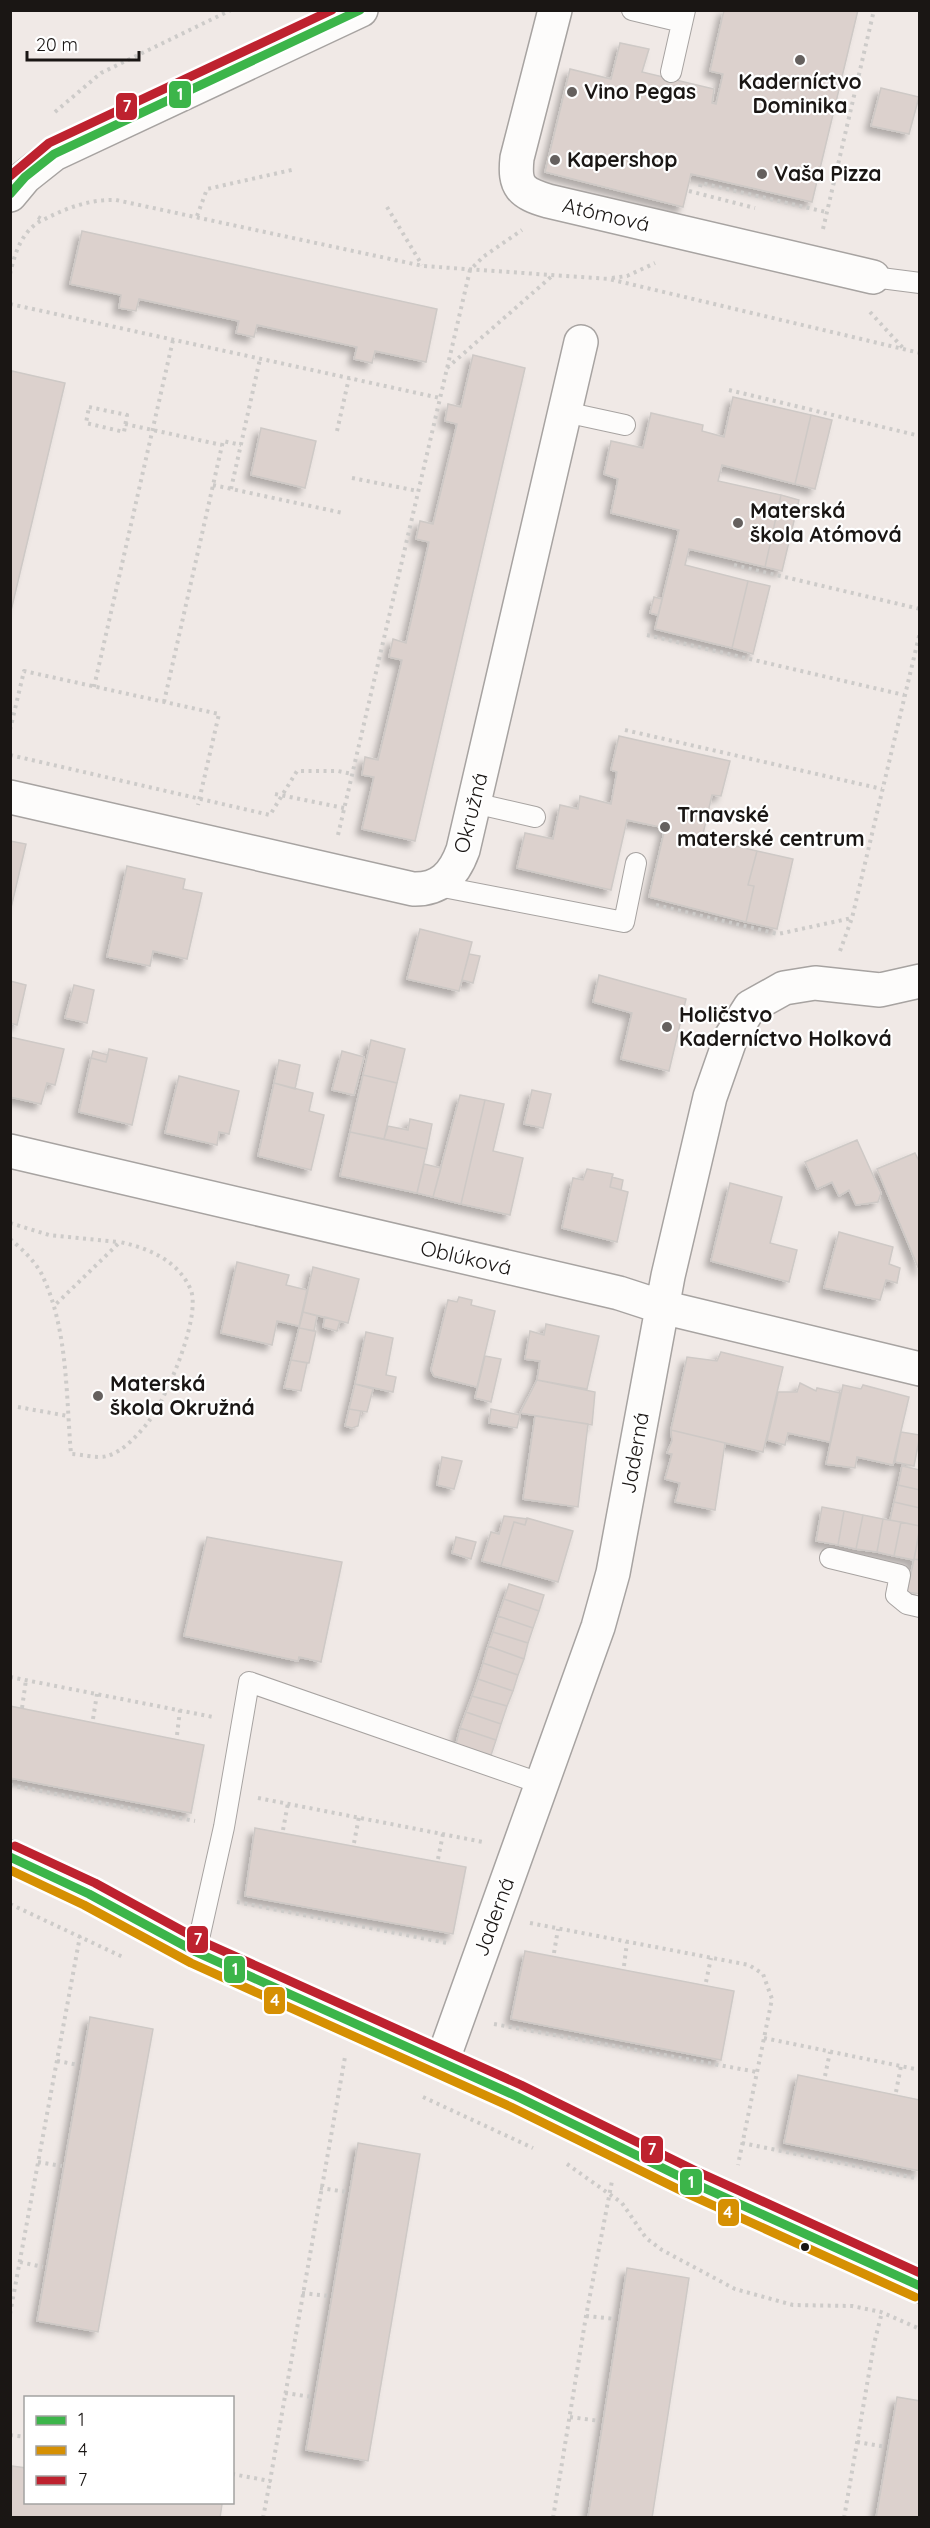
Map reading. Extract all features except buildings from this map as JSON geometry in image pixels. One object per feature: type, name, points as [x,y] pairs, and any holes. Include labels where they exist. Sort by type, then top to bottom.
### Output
[{"type":"street","points":[[23,205],[25,177],[54,154],[361,10]]},
{"type":"street","name":"Atómová","points":[[555,10],[517,158],[515,175],[519,187],[548,201],[873,277]]},
{"type":"street","name":"Okružná","points":[[438,886],[457,865],[474,803],[580,342]]},
{"type":"street","points":[[10,797],[413,889],[438,886]]},
{"type":"street","name":"Jaderná","points":[[442,2062],[598,1627],[613,1573],[662,1307],[710,1097],[719,1066],[735,1029],[750,1007],[766,996],[800,984],[880,990],[920,981]]},
{"type":"street","name":"Oblúková","points":[[10,1151],[619,1293],[662,1307],[920,1369]]},
{"type":"street","points":[[10,1857],[89,1894],[196,1952],[442,2062],[702,2187],[920,2286]]},
{"type":"lane","points":[[632,10],[683,16],[671,72]]},
{"type":"lane","points":[[873,277],[920,283]]},
{"type":"lane","points":[[565,412],[625,424]]},
{"type":"lane","points":[[474,803],[535,817]]},
{"type":"lane","points":[[438,886],[624,922],[636,863]]},
{"type":"lane","points":[[830,1558],[900,1575],[896,1595],[907,1604],[920,1607]]},
{"type":"lane","points":[[196,1952],[231,1792],[249,1682],[542,1784]]},
{"type":"path","points":[[51,116],[101,73],[231,10]]},
{"type":"path","points":[[873,10],[819,245],[834,268],[904,349]]},
{"type":"path","points":[[197,216],[207,189],[296,169]]},
{"type":"path","points":[[700,187],[702,183],[826,212]]},
{"type":"path","points":[[689,190],[755,207]]},
{"type":"path","points":[[10,274],[24,236],[34,225],[59,212],[100,200],[135,203],[423,266],[609,279],[920,352]]},
{"type":"path","points":[[330,870],[470,270],[483,257],[535,221],[544,213],[548,201]]},
{"type":"path","points":[[23,205],[43,220]]},
{"type":"path","points":[[387,207],[423,266]]},
{"type":"path","points":[[446,369],[553,276]]},
{"type":"path","points":[[10,304],[440,398]]},
{"type":"path","points":[[94,687],[173,340]]},
{"type":"path","points":[[231,489],[260,359]]},
{"type":"path","points":[[337,431],[349,378]]},
{"type":"path","points":[[729,390],[920,436]]},
{"type":"path","points":[[89,407],[127,415],[125,424],[124,432],[86,423],[89,407]]},
{"type":"path","points":[[125,424],[222,445]]},
{"type":"path","points":[[164,702],[223,441],[241,445]]},
{"type":"path","points":[[352,478],[418,491]]},
{"type":"path","points":[[213,485],[344,513]]},
{"type":"path","points":[[734,565],[920,609]]},
{"type":"path","points":[[828,985],[852,918],[920,632]]},
{"type":"path","points":[[647,635],[904,695]]},
{"type":"path","points":[[10,730],[24,671],[219,714],[200,799]]},
{"type":"path","points":[[625,730],[882,789]]},
{"type":"path","points":[[10,755],[270,815],[297,771],[352,774]]},
{"type":"path","points":[[275,794],[344,808]]},
{"type":"path","points":[[629,899],[778,934],[852,918]]},
{"type":"path","points":[[10,1223],[49,1235],[120,1242],[154,1252],[176,1268],[191,1289],[193,1308],[169,1386],[150,1420],[129,1442],[107,1456],[71,1454],[62,1351],[54,1306],[43,1275],[10,1239]]},
{"type":"path","points":[[54,1306],[120,1242]]},
{"type":"path","points":[[18,1407],[68,1416]]},
{"type":"path","points":[[10,1677],[243,1723]]},
{"type":"path","points":[[22,1708],[26,1680]]},
{"type":"path","points":[[93,1719],[97,1694]]},
{"type":"path","points":[[177,1735],[180,1710]]},
{"type":"path","points":[[10,1785],[224,1827]]},
{"type":"path","points":[[231,1792],[488,1843]]},
{"type":"path","points":[[283,1830],[288,1803]]},
{"type":"path","points":[[354,1843],[359,1817]]},
{"type":"path","points":[[438,1859],[443,1834]]},
{"type":"path","points":[[210,1896],[452,1944]]},
{"type":"path","points":[[10,1904],[132,1961]]},
{"type":"path","points":[[526,1922],[749,1965],[763,1974],[772,1999],[737,2167]]},
{"type":"path","points":[[10,2314],[81,1926]]},
{"type":"path","points":[[554,1953],[558,1929]]},
{"type":"path","points":[[624,1966],[627,1942]]},
{"type":"path","points":[[706,1982],[711,1958]]},
{"type":"path","points":[[482,2022],[757,2072]]},
{"type":"path","points":[[764,2038],[920,2070]]},
{"type":"path","points":[[263,2517],[320,2188],[348,2048]]},
{"type":"path","points":[[825,2076],[830,2052]]},
{"type":"path","points":[[333,2055],[354,2064]]},
{"type":"path","points":[[57,2061],[79,2065]]},
{"type":"path","points":[[896,2092],[901,2066]]},
{"type":"path","points":[[416,2093],[541,2151]]},
{"type":"path","points":[[742,2142],[920,2178]]},
{"type":"path","points":[[38,2162],[62,2166]]},
{"type":"path","points":[[565,2163],[609,2192],[632,2215],[646,2238],[662,2250],[735,2289],[793,2305],[852,2306],[881,2312],[920,2329]]},
{"type":"path","points":[[553,2517],[586,2316],[613,2180]]},
{"type":"path","points":[[320,2188],[347,2192]]},
{"type":"path","points":[[20,2262],[43,2266]]},
{"type":"path","points":[[302,2293],[329,2296]]},
{"type":"path","points":[[844,2517],[884,2305]]},
{"type":"path","points":[[586,2316],[615,2319]]},
{"type":"path","points":[[285,2394],[312,2397]]},
{"type":"path","points":[[570,2418],[600,2421]]},
{"type":"path","points":[[857,2442],[886,2447]]},
{"type":"path","points":[[234,2474],[270,2481]]},
{"type":"transit line","name":"7","points":[[10,176],[49,143],[332,10]]},
{"type":"transit line","name":"1","points":[[10,194],[25,177],[54,154],[360,10]]},
{"type":"transit line","name":"7","points":[[15,1846],[95,1883],[201,1941],[521,2085],[696,2171],[920,2273]]},
{"type":"transit line","name":"1","points":[[10,1857],[89,1894],[196,1952],[516,2096],[691,2182],[920,2286]]},
{"type":"transit line","name":"4","points":[[10,1870],[84,1905],[191,1963],[511,2107],[686,2193],[915,2297]]},
{"type":"place","name":"Kaderníctvo Dominika","points":[[800,60]]},
{"type":"place","name":"Vino Pegas","points":[[572,92]]},
{"type":"place","name":"Kapershop","points":[[555,160]]},
{"type":"place","name":"Vaša Pizza","points":[[762,174]]},
{"type":"place","name":"Materská škola Atómová","points":[[738,523]]},
{"type":"place","name":"Trnavské materské centrum","points":[[665,827]]},
{"type":"place","name":"Holičstvo Kaderníctvo Holková","points":[[667,1027]]},
{"type":"place","name":"Materská škola Okružná","points":[[98,1396]]}]
